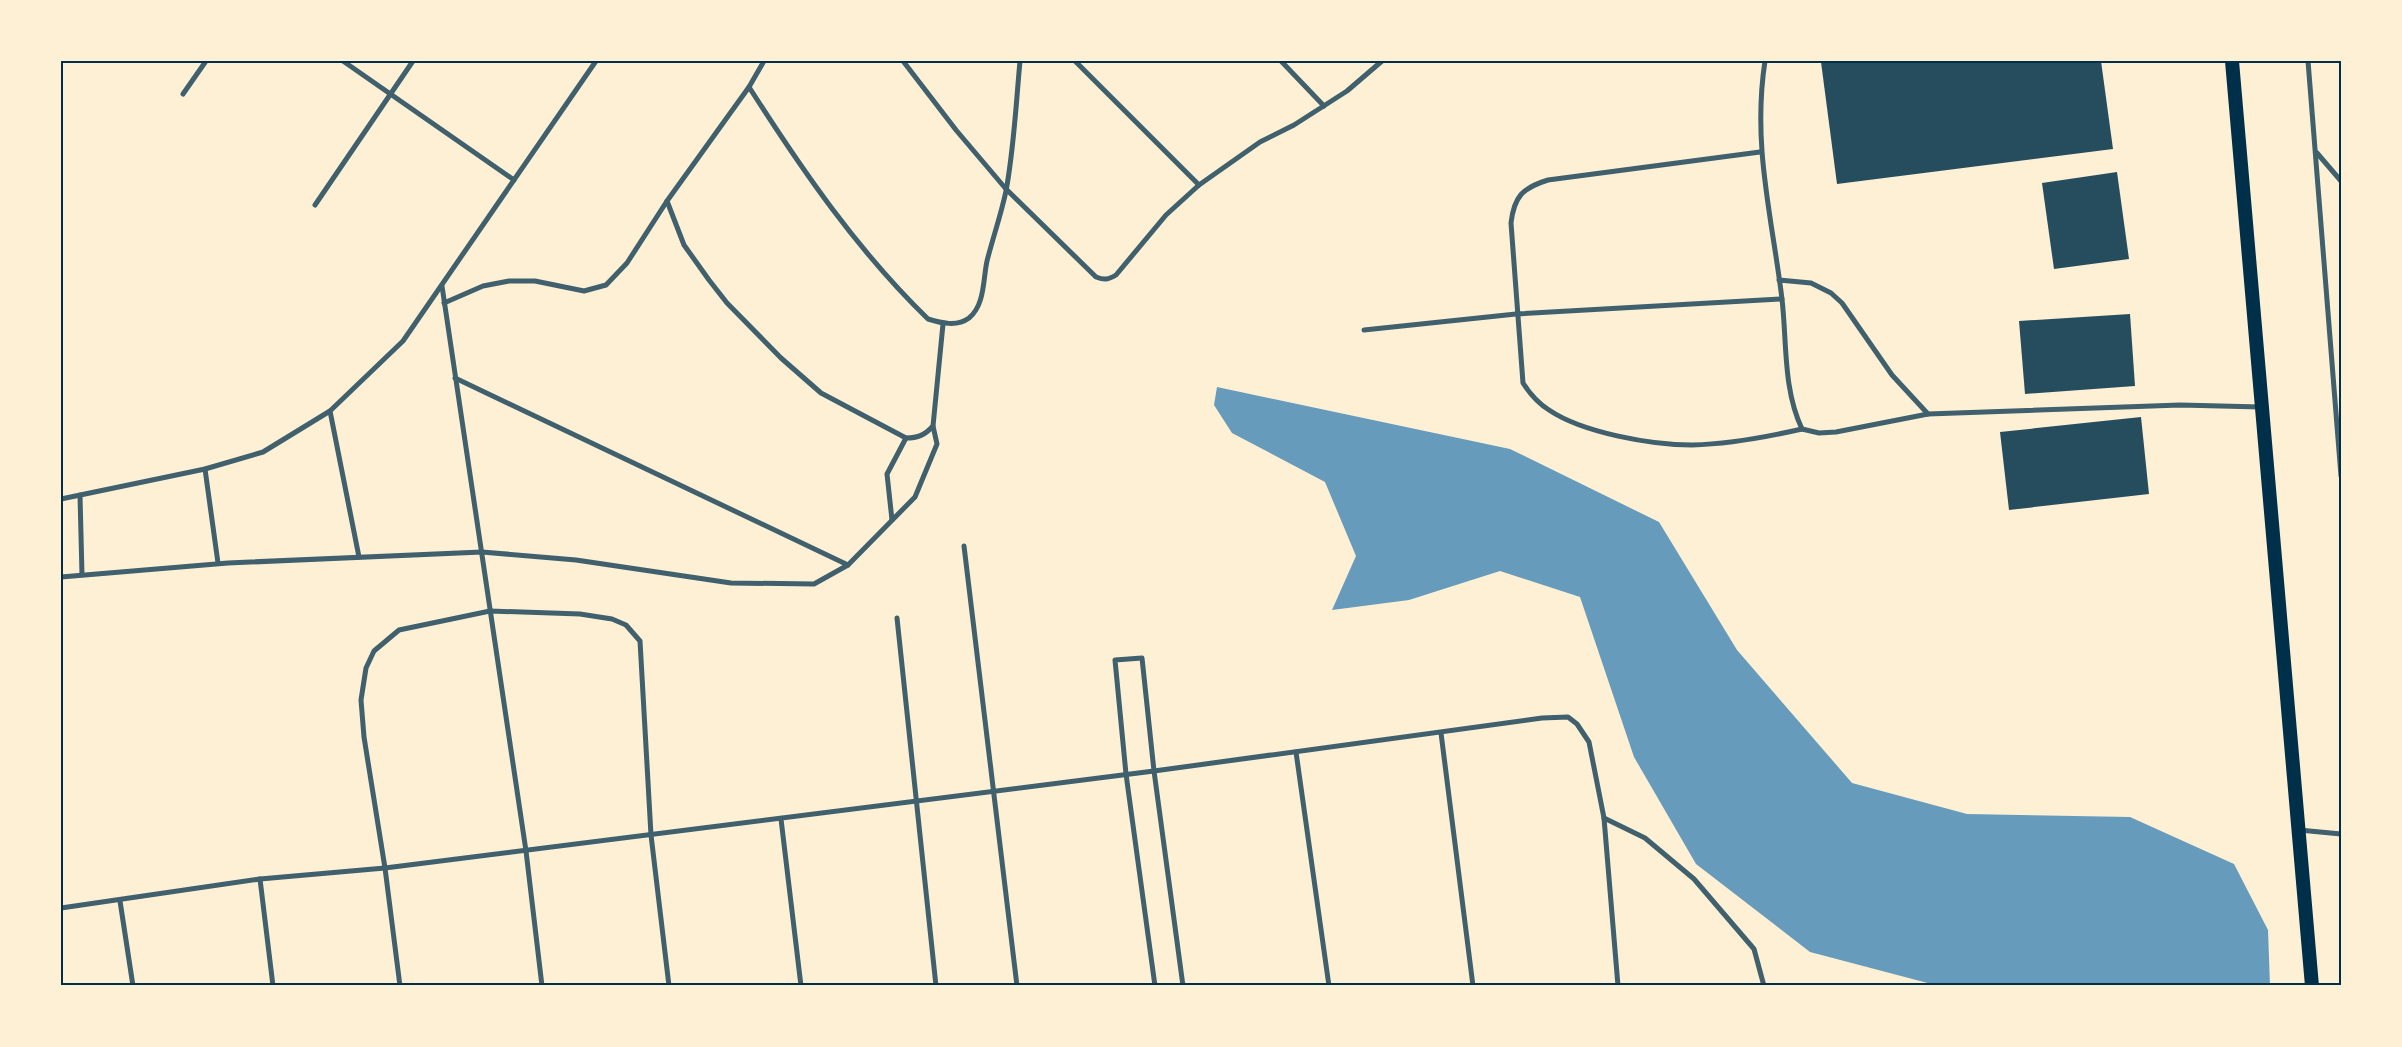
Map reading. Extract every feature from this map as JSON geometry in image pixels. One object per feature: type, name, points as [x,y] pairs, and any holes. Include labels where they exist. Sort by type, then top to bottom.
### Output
[{"type":"highway","points":[[2232,61],[2288,698],[2297,830],[2312,986]]},
{"type":"street","points":[[183,94],[206,61]]},
{"type":"street","points":[[343,61],[514,180]]},
{"type":"street","points":[[315,205],[413,61]]},
{"type":"street","points":[[61,499],[205,470],[263,452],[330,411],[403,341],[596,61]]},
{"type":"street","points":[[444,303],[483,286],[509,281],[535,281],[584,291],[606,285],[617,276],[627,263],[668,201],[749,87],[764,61]]},
{"type":"street","points":[[903,61],[956,130],[1006,189],[1096,277],[1104,280],[1116,275],[1166,215],[1198,185],[1260,142],[1294,125],[1347,91],[1382,61]]},
{"type":"street","points":[[749,87],[789,149],[858,243],[928,319],[943,324],[956,323],[968,318],[980,299],[987,262],[997,232],[1006,189],[1020,61]]},
{"type":"street","points":[[1075,61],[1198,185]]},
{"type":"street","points":[[1281,61],[1324,106]]},
{"type":"street","points":[[1765,61],[1760,94],[1760,152],[1782,299],[1790,395],[1794,414],[1802,429]]},
{"type":"street","points":[[2308,61],[2341,476]]},
{"type":"street","points":[[1760,152],[1548,180],[1534,185],[1522,193],[1513,205],[1511,223],[1516,314],[1523,383],[1533,398],[1548,410],[1567,420],[1652,443],[1693,445],[1802,429],[1819,433],[1836,432],[1928,414],[2180,405],[2261,407]]},
{"type":"street","points":[[2316,152],[2341,181]]},
{"type":"street","points":[[668,201],[684,245],[727,303],[781,358],[821,393],[906,438],[917,438],[927,433],[933,426]]},
{"type":"street","points":[[1779,280],[1811,283],[1826,290],[1842,302],[1892,375],[1928,414]]},
{"type":"street","points":[[442,285],[526,850],[542,986]]},
{"type":"street","points":[[1364,330],[1516,314],[1782,299]]},
{"type":"street","points":[[61,577],[218,563],[482,552],[576,560],[731,583],[814,584],[848,565],[915,497],[937,444],[933,426],[943,324]]},
{"type":"street","points":[[455,378],[848,565]]},
{"type":"street","points":[[330,411],[359,557]]},
{"type":"street","points":[[892,520],[887,474],[906,438]]},
{"type":"street","points":[[205,470],[218,563]]},
{"type":"street","points":[[80,495],[82,575]]},
{"type":"street","points":[[964,546],[1017,986]]},
{"type":"street","points":[[400,986],[385,868],[364,737],[361,700],[366,668],[374,650],[399,630],[490,611],[580,614],[612,619],[626,624],[640,641],[651,835],[669,986]]},
{"type":"street","points":[[897,618],[936,986]]},
{"type":"street","points":[[1155,986],[1126,774],[1115,660],[1142,658],[1154,771],[1183,986]]},
{"type":"street","points":[[61,908],[120,902],[260,879],[385,868],[781,819],[1441,733],[1542,718],[1568,717],[1577,724],[1589,742],[1604,818],[1618,986]]},
{"type":"street","points":[[1441,733],[1473,986]]},
{"type":"street","points":[[1296,752],[1330,986]]},
{"type":"street","points":[[1604,818],[1645,838],[1694,879],[1754,949],[1764,986]]},
{"type":"street","points":[[781,819],[802,986]]},
{"type":"street","points":[[2297,830],[2341,834]]},
{"type":"street","points":[[260,879],[273,986]]},
{"type":"street","points":[[120,902],[133,986]]},
{"type":"water","points":[[1217,387],[1510,449],[1659,522],[1737,650],[1852,783],[1967,814],[2130,817],[2234,864],[2268,930],[2270,986],[1939,986],[1810,952],[1696,864],[1634,757],[1580,597],[1500,571],[1409,600],[1332,610],[1356,556],[1325,482],[1232,433],[1214,405]]},
{"type":"building","points":[[2101,61],[2113,149],[1837,184],[1821,62]]},
{"type":"building","points":[[2117,172],[2129,259],[2054,269],[2042,183]]},
{"type":"building","points":[[2130,314],[2135,386],[2025,394],[2019,321]]},
{"type":"building","points":[[2141,417],[2149,494],[2009,510],[2000,432]]}]
